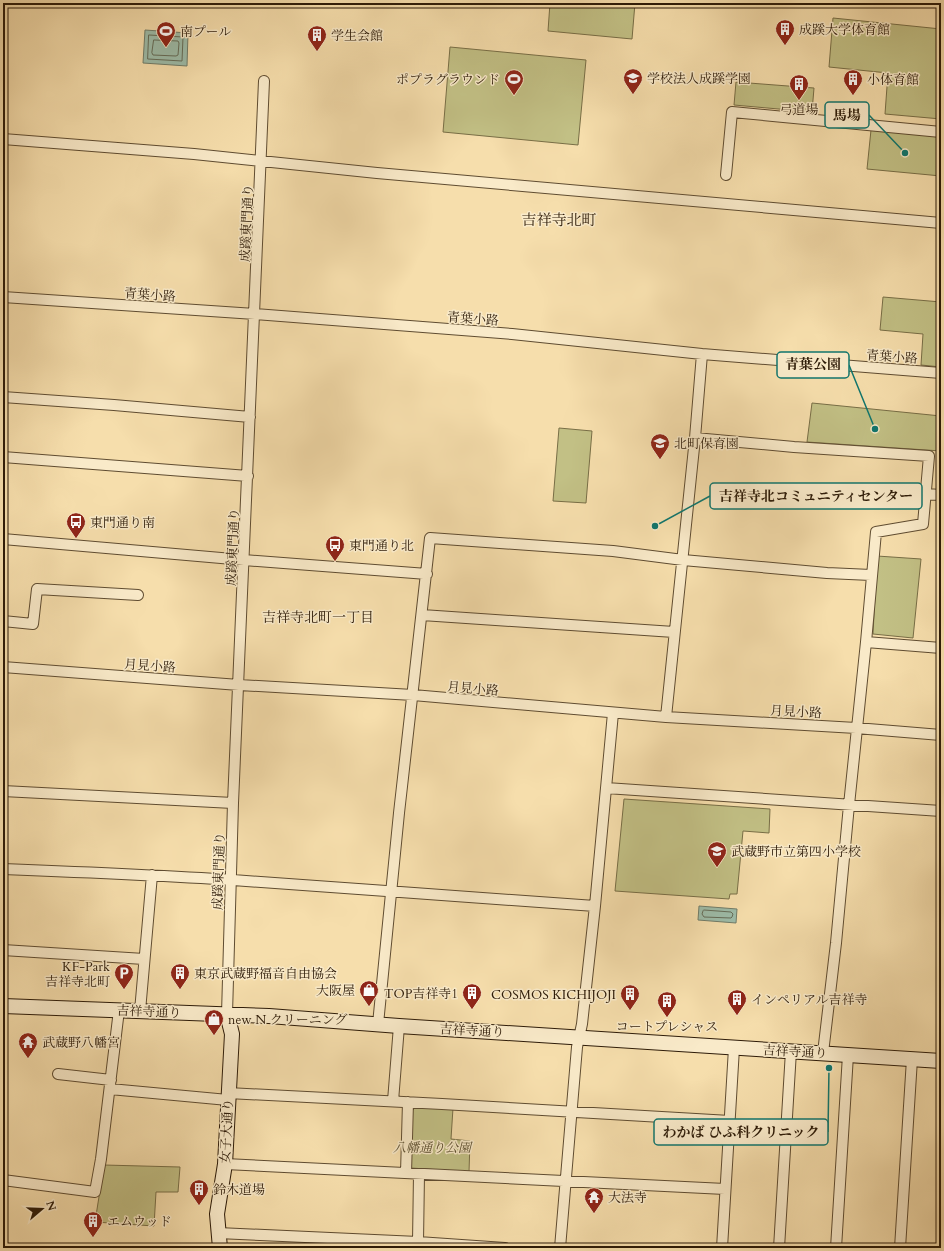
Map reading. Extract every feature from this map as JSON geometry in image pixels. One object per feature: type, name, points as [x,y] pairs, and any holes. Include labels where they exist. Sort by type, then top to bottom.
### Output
[{"type":"main road","name":"吉祥寺通り","points":[[3,1006],[227,1014],[941,1061]]},
{"type":"main road","name":"女子大通り","points":[[220,1248],[217,1214],[225,1164],[232,1034],[227,1014]]},
{"type":"street","name":"成蹊東門通り","points":[[227,1014],[233,803],[257,240],[262,161],[264,81]]},
{"type":"street","points":[[726,175],[732,112],[941,132]]},
{"type":"street","points":[[3,139],[194,154],[723,204],[941,222]]},
{"type":"street","name":"青葉小路","points":[[3,297],[255,314],[512,334],[702,354],[941,373]]},
{"type":"street","points":[[666,717],[683,560],[702,354]]},
{"type":"street","points":[[3,398],[114,405],[250,417]]},
{"type":"street","points":[[695,438],[794,447],[929,456],[923,524],[876,532],[836,943],[823,1053]]},
{"type":"street","points":[[3,457],[248,476]]},
{"type":"street","points":[[926,494],[941,495]]},
{"type":"street","points":[[378,1024],[399,813],[430,538],[613,551],[683,560],[826,573],[871,575]]},
{"type":"street","points":[[3,539],[427,574]]},
{"type":"street","points":[[3,621],[33,624],[37,589],[138,595]]},
{"type":"street","points":[[422,615],[674,632]]},
{"type":"street","points":[[866,642],[941,648]]},
{"type":"street","name":"月見小路","points":[[3,667],[239,685],[413,696],[666,717],[856,728],[941,735]]},
{"type":"street","points":[[560,1248],[577,1047],[582,1024],[595,906],[613,713]]},
{"type":"street","points":[[606,788],[941,812]]},
{"type":"street","points":[[3,790],[233,803]]},
{"type":"street","points":[[3,869],[152,875],[391,890],[496,900],[595,906]]},
{"type":"street","points":[[140,1011],[152,875]]},
{"type":"street","points":[[3,950],[144,959]]},
{"type":"street","points":[[3,1180],[95,1192],[101,1159],[119,1010]]},
{"type":"street","points":[[394,1101],[399,1026]]},
{"type":"street","points":[[722,1248],[734,1048]]},
{"type":"street","points":[[779,1248],[791,1052]]},
{"type":"street","points":[[836,1248],[848,1054]]},
{"type":"street","points":[[900,1248],[912,1059]]},
{"type":"street","points":[[58,1074],[110,1085],[228,1096],[394,1101],[730,1121]]},
{"type":"street","points":[[406,1173],[408,1102]]},
{"type":"street","points":[[225,1164],[725,1189]]},
{"type":"street","points":[[418,1242],[419,1174]]},
{"type":"street","points":[[218,1233],[418,1242],[505,1248]]},
{"type":"green space","points":[[550,3],[635,3],[632,39],[548,31]]},
{"type":"green space","points":[[833,18],[941,29],[941,119],[885,114],[888,73],[829,67]]},
{"type":"green space","name":"ポプラグラウンド","points":[[450,47],[586,60],[578,145],[443,132]]},
{"type":"green space","points":[[736,82],[814,88],[812,112],[734,105]]},
{"type":"green space","points":[[871,130],[941,137],[941,176],[867,169]]},
{"type":"green space","points":[[883,297],[941,302],[941,367],[921,365],[923,334],[880,330]]},
{"type":"green space","points":[[812,403],[941,416],[941,451],[807,442]]},
{"type":"green space","points":[[559,428],[592,431],[586,503],[553,501]]},
{"type":"green space","points":[[877,556],[921,559],[913,638],[873,634]]},
{"type":"green space","points":[[624,799],[770,809],[769,833],[743,831],[737,894],[730,894],[729,899],[615,891]]},
{"type":"green space","name":"八幡通り公園","points":[[417,1106],[453,1108],[451,1139],[470,1141],[469,1172],[411,1168],[412,1111]]},
{"type":"green space","points":[[104,1165],[180,1167],[178,1192],[156,1192],[154,1226],[95,1222]]},
{"type":"water","name":"南プール","points":[[145,30],[188,33],[187,66],[143,63]]},
{"type":"water","points":[[699,906],[737,909],[736,923],[698,920]]},
{"type":"place","name":"成蹊大学体育館","points":[[785,46]]},
{"type":"place","name":"南プール","points":[[166,48]]},
{"type":"place","name":"学生会館","points":[[317,52]]},
{"type":"place","name":"学校法人成蹊学園","points":[[633,95]]},
{"type":"place","name":"ポプラグラウンド","points":[[514,96]]},
{"type":"place","name":"小体育館","points":[[853,96]]},
{"type":"place","name":"弓道場","points":[[799,101]]},
{"type":"place","name":"馬場","points":[[905,153]]},
{"type":"place","name":"青葉公園","points":[[875,429]]},
{"type":"place","name":"北町保育園","points":[[660,460]]},
{"type":"place","name":"吉祥寺北コミュニティセンター","points":[[655,526]]},
{"type":"place","name":"東門通り南","points":[[76,539]]},
{"type":"place","name":"東門通り北","points":[[335,562]]},
{"type":"place","name":"武蔵野市立第四小学校","points":[[717,868]]},
{"type":"place","name":"KF-Park 吉祥寺北町","points":[[124,990]]},
{"type":"place","name":"東京武蔵野福音自由協会","points":[[180,990]]},
{"type":"place","name":"大阪屋","points":[[369,1007]]},
{"type":"place","name":"TOP吉祥寺1","points":[[472,1010]]},
{"type":"place","name":"COSMOS KICHIJOJI","points":[[630,1011]]},
{"type":"place","name":"インペリアル吉祥寺","points":[[737,1016]]},
{"type":"place","name":"コートプレシャス","points":[[667,1018]]},
{"type":"place","name":"new N クリーニング","points":[[214,1036]]},
{"type":"place","name":"武蔵野八幡宮","points":[[28,1059]]},
{"type":"place","name":"わかば ひふ科クリニック","points":[[829,1068]]},
{"type":"place","name":"鈴木道場","points":[[199,1206]]},
{"type":"place","name":"大法寺","points":[[594,1214]]},
{"type":"place","name":"エムウッド","points":[[93,1238]]},
{"type":"district","name":"吉祥寺北町","points":[[559,220]]},
{"type":"district","name":"吉祥寺北町一丁目","points":[[318,617]]}]
